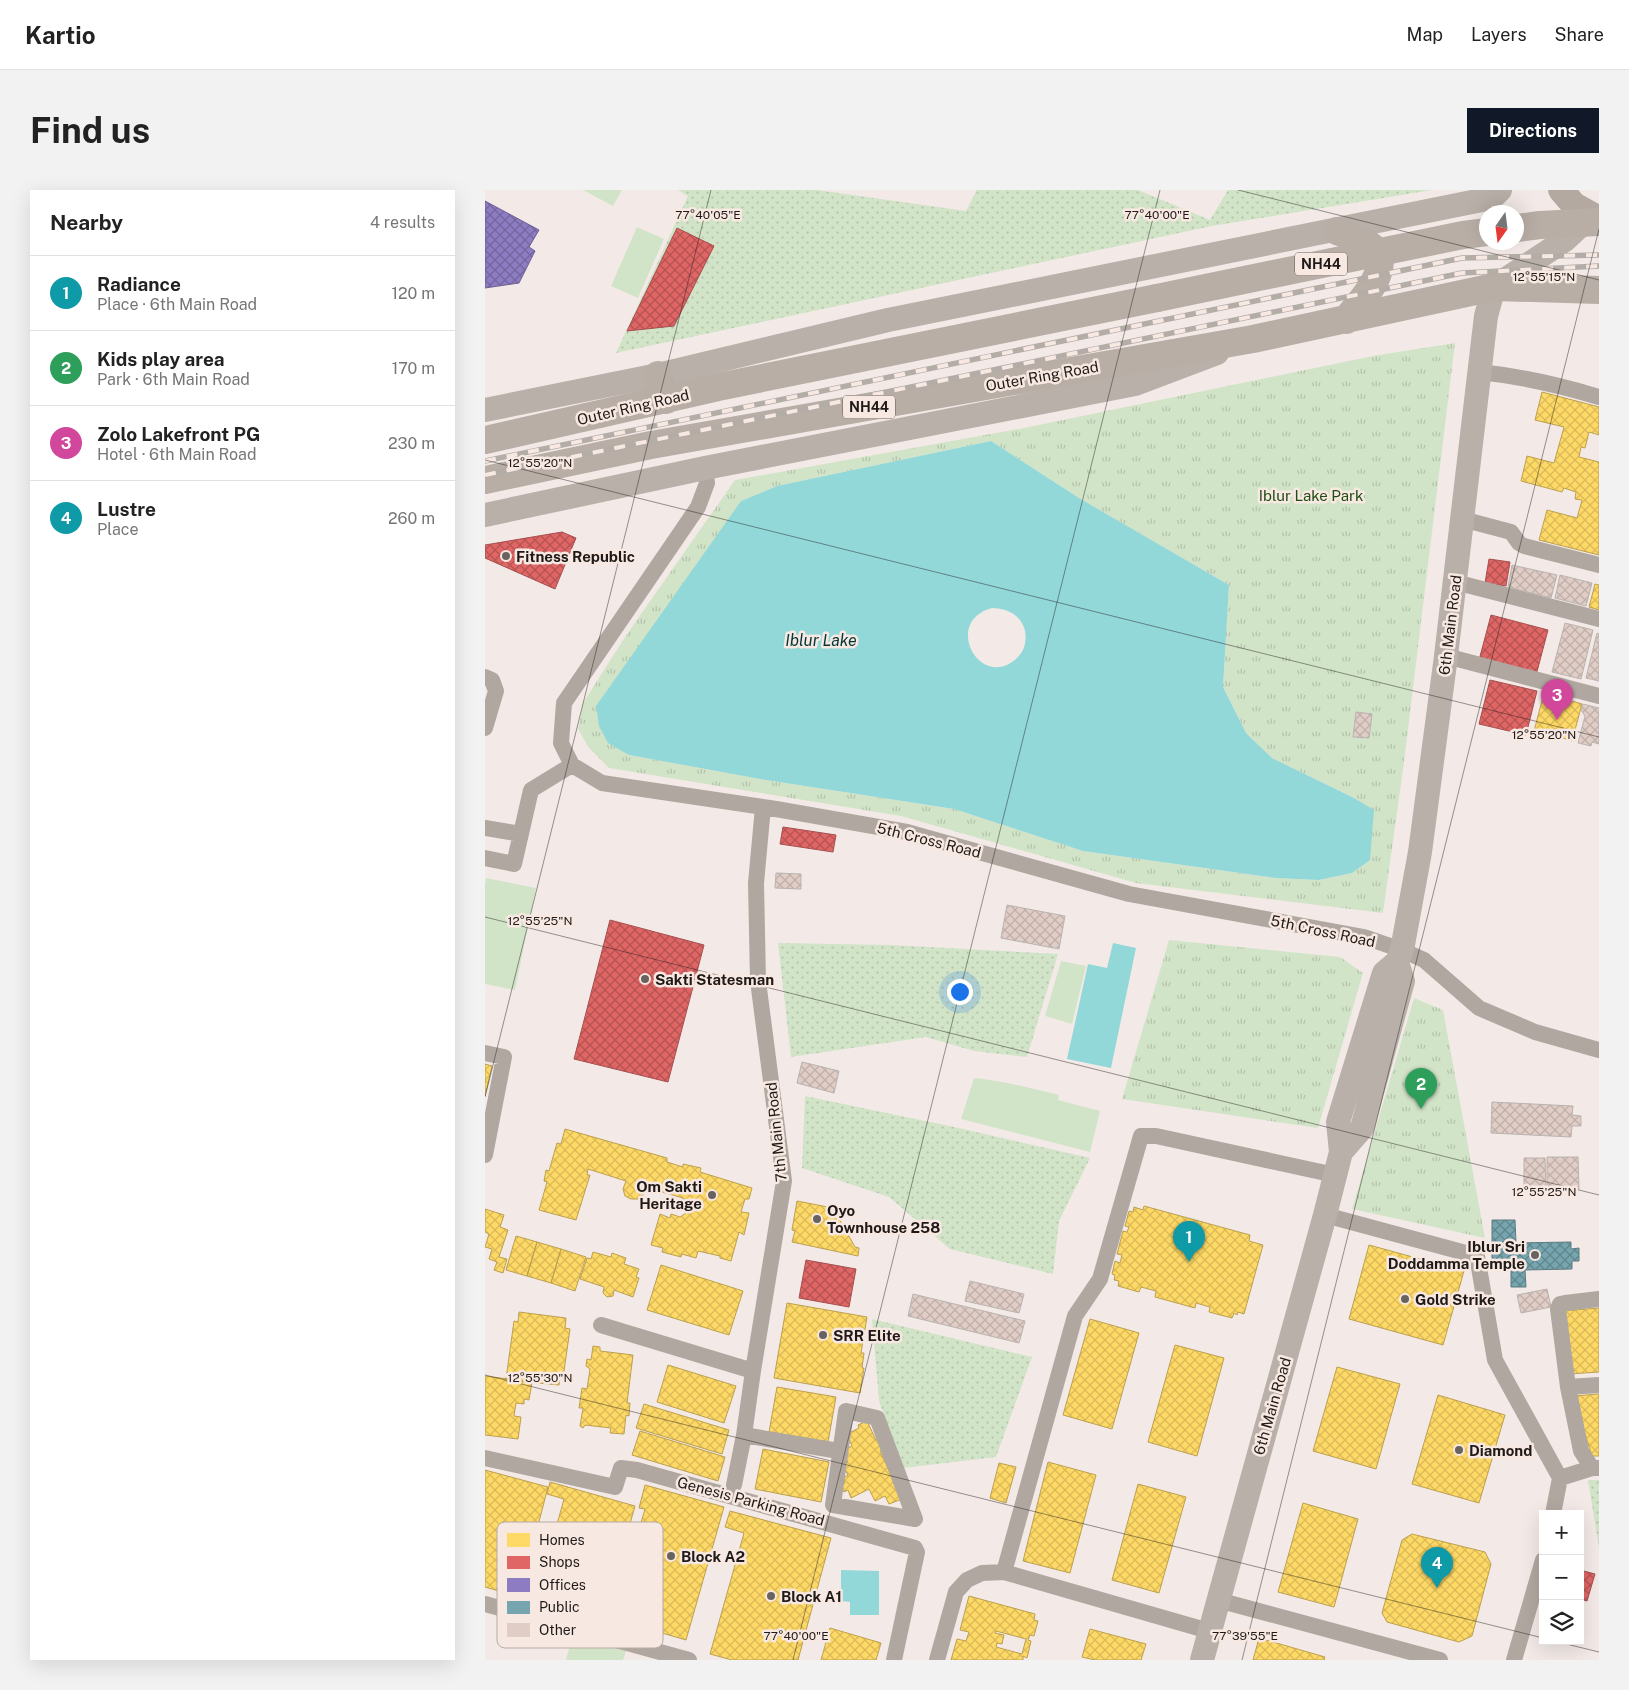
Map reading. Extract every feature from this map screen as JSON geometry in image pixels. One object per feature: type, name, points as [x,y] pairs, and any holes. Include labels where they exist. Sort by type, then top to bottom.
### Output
[{"type":"highway","points":[[1524,227],[1597,216]]},
{"type":"highway","points":[[1337,231],[1359,239],[1373,248],[1379,261],[1378,273],[1373,286],[1345,320]]},
{"type":"highway","name":"Outer Ring Road","points":[[485,440],[662,388],[718,387],[1479,233]]},
{"type":"highway","name":"Outer Ring Road","points":[[485,480],[651,445],[1253,339],[1494,287],[1599,290]]},
{"type":"main road","points":[[1561,190],[1574,205],[1597,216]]},
{"type":"street","points":[[485,410],[662,388],[889,320],[1337,231],[1482,200],[1495,195],[1500,190]]},
{"type":"street","points":[[1494,287],[1565,240],[1597,216]]},
{"type":"street","name":"6th Main Road","points":[[1202,1660],[1341,1152],[1338,1122],[1385,973],[1399,956],[1420,852],[1446,656],[1486,316],[1494,287]]},
{"type":"street","points":[[485,515],[705,468],[1135,384],[1253,339]]},
{"type":"street","points":[[1479,372],[1517,376],[1559,385],[1599,397]]},
{"type":"street","points":[[485,858],[515,864],[531,790],[572,765],[561,743],[564,703],[698,507],[707,483],[705,468]]},
{"type":"street","points":[[1462,519],[1511,532],[1519,543],[1524,546],[1599,564]]},
{"type":"street","points":[[1455,582],[1599,619]]},
{"type":"street","points":[[1446,656],[1599,696]]},
{"type":"street","points":[[485,677],[492,680],[496,691],[485,728]]},
{"type":"street","name":"5th Cross Road","points":[[572,765],[602,783],[763,807],[907,832],[1129,894],[1364,937],[1399,956],[1424,960],[1479,1008],[1535,1032],[1599,1050]]},
{"type":"street","name":"7th Main Road","points":[[734,1484],[744,1435],[784,1181],[758,981],[756,883],[763,807]]},
{"type":"street","points":[[485,828],[521,834]]},
{"type":"street","points":[[485,1053],[504,1057],[485,1155]]},
{"type":"street","points":[[1004,1572],[1075,1316],[1100,1279],[1141,1136],[1156,1136],[1335,1175]]},
{"type":"street","points":[[1325,1214],[1477,1256],[1495,1360],[1560,1478],[1554,1510]]},
{"type":"street","points":[[1560,1478],[1596,1468],[1581,1451],[1568,1387],[1558,1309],[1560,1304],[1599,1299]]},
{"type":"street","points":[[601,1325],[753,1371]]},
{"type":"street","points":[[1568,1387],[1599,1385]]},
{"type":"street","points":[[846,1411],[877,1418],[915,1519],[833,1505],[839,1451],[846,1411]]},
{"type":"street","points":[[744,1435],[839,1451]]},
{"type":"street","name":"Genesis Parking Road","points":[[485,1458],[615,1487],[621,1468],[637,1470],[915,1548],[917,1552],[894,1660]]},
{"type":"street","points":[[937,1660],[956,1592],[967,1580],[982,1573],[1004,1572],[1209,1631]]},
{"type":"street","points":[[1513,1660],[1539,1573]]},
{"type":"street","points":[[1218,1600],[1440,1660]]},
{"type":"street","points":[[645,1648],[689,1660]]},
{"type":"green space","points":[[583,190],[622,190],[613,206]]},
{"type":"green space","points":[[678,190],[817,190],[966,211],[977,190],[1138,190],[1210,220],[1228,190],[1432,190],[1212,226],[616,353],[688,196]]},
{"type":"green space","points":[[637,227],[664,239],[638,298],[611,286]]},
{"type":"green space","name":"Iblur Lake Park","points":[[1455,343],[1404,762],[1383,913],[1136,883],[901,816],[609,768],[589,748],[578,729],[583,703],[627,634],[735,480],[1024,428],[1373,356]],"holes":[[[991,441],[1079,498],[1229,585],[1223,687],[1246,733],[1272,758],[1354,798],[1352,873],[1319,880],[1276,878],[1083,851],[954,809],[766,780],[629,755],[741,501],[777,486]]]},
{"type":"green space","points":[[486,878],[536,888],[515,990],[485,984]]},
{"type":"green space","points":[[1169,940],[1340,957],[1363,973],[1318,1128],[1122,1099]]},
{"type":"green space","points":[[778,943],[891,945],[1058,954],[1027,1057],[974,1051],[926,1037],[791,1057]]},
{"type":"green space","points":[[1061,961],[1086,966],[1072,1024],[1045,1016]]},
{"type":"green space","points":[[1414,998],[1443,1010],[1485,1238],[1352,1209]]},
{"type":"green space","points":[[974,1078],[1027,1087],[1059,1095],[1058,1100],[1100,1111],[1090,1152],[961,1119]]},
{"type":"green space","points":[[805,1096],[1090,1158],[1059,1221],[1053,1274],[950,1249],[889,1197],[802,1168]]},
{"type":"green space","points":[[872,1319],[1032,1357],[996,1457],[903,1468],[879,1401]]},
{"type":"green space","points":[[1588,1480],[1599,1480],[1599,1548]]},
{"type":"green space","points":[[569,1648],[627,1648],[623,1660],[566,1660]]},
{"type":"water","name":"Iblur Lake","points":[[991,441],[1079,498],[1229,585],[1223,687],[1246,733],[1272,758],[1354,798],[1374,810],[1370,860],[1352,873],[1319,880],[1276,878],[1083,851],[954,809],[766,780],[629,755],[608,743],[599,726],[596,706],[741,501],[777,486]],"holes":[[[992,608],[1012,613],[1022,622],[1026,635],[1024,646],[1012,662],[999,667],[987,666],[978,659],[971,649],[968,637],[970,625],[978,615]]]},
{"type":"water","points":[[1113,943],[1136,948],[1111,1068],[1067,1059],[1088,964],[1107,968]]},
{"type":"water","points":[[841,1570],[879,1571],[879,1615],[850,1615],[850,1602],[841,1601]]},
{"type":"building: Homes","points":[[1542,392],[1599,407],[1599,435],[1589,432],[1585,448],[1581,447],[1579,457],[1599,462],[1599,555],[1539,540],[1547,510],[1577,518],[1582,500],[1575,499],[1576,492],[1564,488],[1562,492],[1521,481],[1527,456],[1554,463],[1564,427],[1535,420]]},
{"type":"building: Homes","points":[[1595,584],[1599,585],[1599,610],[1589,607]]},
{"type":"building: Homes","points":[[1544,693],[1582,704],[1572,741],[1560,737],[1559,740],[1546,737],[1545,739],[1533,735]]},
{"type":"building: Homes","points":[[485,1064],[492,1066],[485,1096]]},
{"type":"building: Homes","name":"Om Sakti Heritage","points":[[565,1129],[667,1158],[667,1162],[683,1167],[683,1164],[701,1168],[700,1172],[752,1188],[749,1199],[745,1199],[741,1212],[749,1213],[744,1235],[739,1232],[731,1261],[720,1258],[720,1256],[698,1251],[696,1258],[682,1254],[681,1257],[662,1252],[663,1248],[651,1245],[660,1214],[670,1218],[671,1214],[680,1217],[686,1213],[683,1198],[645,1187],[643,1195],[639,1199],[631,1199],[625,1196],[623,1189],[626,1181],[588,1169],[587,1175],[590,1175],[576,1220],[539,1210],[547,1182],[544,1181],[546,1170],[549,1171],[557,1143],[561,1144]]},
{"type":"building: Homes","name":"Oyo Townhouse 258","points":[[797,1201],[833,1208],[855,1247],[859,1248],[858,1256],[792,1242],[795,1231],[792,1230]]},
{"type":"building: Homes","points":[[1144,1206],[1250,1235],[1249,1241],[1263,1245],[1244,1314],[1238,1312],[1237,1315],[1234,1313],[1232,1318],[1209,1312],[1210,1307],[1196,1303],[1195,1308],[1155,1297],[1156,1291],[1141,1287],[1139,1292],[1118,1286],[1119,1281],[1114,1280],[1115,1275],[1112,1274],[1115,1261],[1120,1263],[1122,1255],[1117,1254],[1123,1231],[1127,1232],[1129,1227],[1125,1226],[1129,1211],[1133,1212],[1134,1207],[1143,1210]]},
{"type":"building: Homes","points":[[485,1209],[504,1215],[500,1227],[508,1230],[499,1257],[507,1259],[503,1273],[494,1270],[497,1262],[489,1259],[492,1249],[485,1247],[489,1234],[485,1232]]},
{"type":"building: Homes","points":[[516,1236],[537,1242],[527,1276],[506,1270]]},
{"type":"building: Homes","points":[[537,1242],[561,1249],[551,1283],[527,1276]]},
{"type":"building: Homes","name":"Gold Strike","points":[[1369,1245],[1464,1271],[1443,1345],[1349,1319]]},
{"type":"building: Homes","points":[[561,1249],[586,1257],[575,1291],[551,1283]]},
{"type":"building: Homes","points":[[593,1252],[611,1257],[612,1253],[626,1258],[624,1264],[639,1269],[636,1277],[639,1278],[633,1297],[614,1290],[613,1296],[607,1297],[603,1293],[604,1287],[580,1279],[587,1258],[591,1259]]},
{"type":"building: Homes","points":[[661,1265],[743,1291],[729,1335],[647,1310]]},
{"type":"building: Homes","name":"SRR Elite","points":[[787,1303],[867,1317],[861,1353],[864,1353],[862,1368],[864,1368],[860,1393],[774,1378]]},
{"type":"building: Homes","points":[[1599,1308],[1599,1372],[1569,1374],[1564,1311]]},
{"type":"building: Homes","points":[[519,1312],[566,1318],[565,1328],[570,1329],[563,1378],[560,1377],[559,1385],[538,1383],[539,1376],[528,1375],[527,1382],[506,1379],[514,1321],[518,1322]]},
{"type":"building: Homes","points":[[1090,1319],[1139,1333],[1112,1429],[1063,1415]]},
{"type":"building: Homes","points":[[1175,1345],[1224,1358],[1197,1456],[1148,1442]]},
{"type":"building: Homes","points":[[593,1346],[600,1347],[600,1351],[633,1355],[627,1403],[630,1403],[629,1416],[626,1415],[624,1434],[610,1433],[611,1428],[585,1425],[583,1428],[580,1426],[583,1408],[579,1408],[582,1388],[587,1389],[590,1369],[586,1366],[587,1359],[591,1360]]},
{"type":"building: Homes","points":[[668,1365],[736,1386],[724,1423],[657,1402]]},
{"type":"building: Homes","points":[[1337,1367],[1400,1384],[1376,1469],[1313,1451]]},
{"type":"building: Homes","points":[[485,1376],[532,1382],[529,1400],[524,1399],[524,1404],[516,1403],[514,1416],[521,1417],[518,1439],[485,1435]]},
{"type":"building: Homes","points":[[777,1387],[836,1397],[828,1442],[769,1432]]},
{"type":"building: Homes","points":[[1599,1394],[1599,1456],[1592,1456],[1573,1396]]},
{"type":"building: Homes","name":"Diamond","points":[[1438,1395],[1505,1415],[1479,1503],[1412,1484]]},
{"type":"building: Homes","points":[[644,1404],[729,1430],[722,1454],[636,1428]]},
{"type":"building: Homes","points":[[867,1421],[876,1440],[880,1438],[885,1449],[880,1451],[902,1499],[889,1504],[885,1496],[875,1501],[869,1489],[851,1498],[848,1490],[844,1492],[840,1485],[845,1483],[843,1478],[848,1475],[842,1464],[848,1462],[842,1451],[852,1446],[847,1434],[859,1428],[858,1425]]},
{"type":"building: Homes","points":[[640,1431],[725,1457],[718,1481],[632,1455]]},
{"type":"building: Homes","points":[[763,1449],[829,1462],[821,1502],[755,1489]]},
{"type":"building: Homes","points":[[1048,1462],[1096,1475],[1070,1573],[1023,1561]]},
{"type":"building: Homes","points":[[999,1463],[1016,1467],[1006,1503],[990,1498]]},
{"type":"building: Homes","points":[[485,1470],[548,1487],[539,1522],[497,1522],[497,1590],[485,1587]]},
{"type":"building: Homes","points":[[550,1482],[635,1506],[630,1522],[558,1522],[564,1499],[547,1494]]},
{"type":"building: Homes","points":[[1138,1484],[1186,1497],[1159,1593],[1112,1580]]},
{"type":"building: Homes","name":"Block A2","points":[[645,1485],[724,1507],[686,1640],[663,1633],[663,1522],[641,1522],[645,1509],[639,1508]]},
{"type":"building: Homes","points":[[1303,1503],[1358,1519],[1334,1607],[1278,1592]]},
{"type":"building: Homes","name":"Block A1","points":[[730,1511],[831,1538],[798,1660],[732,1660],[710,1654],[744,1533],[725,1527]]},
{"type":"building: Homes","points":[[1412,1534],[1485,1552],[1491,1564],[1472,1636],[1459,1642],[1387,1622],[1382,1613],[1402,1540]]},
{"type":"building: Homes","points":[[969,1596],[1035,1614],[1034,1620],[1038,1621],[1034,1636],[1030,1635],[1028,1640],[1031,1641],[1027,1658],[1023,1656],[1023,1660],[951,1660],[957,1639],[966,1641],[969,1632],[960,1630]],"holes":[[[996,1631],[1026,1639],[1022,1654],[996,1647],[997,1643],[1002,1644],[1004,1635],[995,1633]]]},
{"type":"building: Homes","points":[[830,1628],[881,1643],[876,1660],[821,1660]]},
{"type":"building: Homes","points":[[1090,1629],[1146,1644],[1141,1660],[1095,1660],[1082,1657]]},
{"type":"building: Homes","points":[[1259,1638],[1325,1657],[1324,1660],[1253,1660]]},
{"type":"building: Shops","points":[[677,228],[714,246],[674,326],[627,331]]},
{"type":"building: Shops","points":[[562,532],[576,538],[555,589],[485,558],[485,545]]},
{"type":"building: Shops","points":[[1489,559],[1510,562],[1506,586],[1485,583]]},
{"type":"building: Shops","points":[[1491,615],[1548,630],[1535,679],[1478,664]]},
{"type":"building: Shops","points":[[1490,680],[1537,691],[1526,735],[1479,724]]},
{"type":"building: Shops","points":[[783,827],[836,835],[833,852],[780,844]]},
{"type":"building: Shops","name":"Sakti Statesman","points":[[610,920],[704,945],[668,1082],[574,1059]]},
{"type":"building: Shops","points":[[806,1260],[856,1269],[849,1307],[799,1298]]},
{"type":"building: Shops","points":[[1584,1571],[1595,1574],[1587,1601],[1584,1600]]},
{"type":"building: Offices","points":[[485,201],[539,230],[529,247],[535,251],[519,283],[485,288]]},
{"type":"building: Public","name":"Iblur Sri Doddamma Temple","points":[[1492,1220],[1515,1220],[1516,1243],[1571,1242],[1571,1249],[1579,1248],[1579,1261],[1572,1261],[1572,1269],[1525,1270],[1526,1287],[1511,1287],[1511,1270],[1492,1270]]},
{"type":"building: Other","points":[[1512,565],[1557,575],[1551,598],[1508,587]]},
{"type":"building: Other","points":[[1560,575],[1592,583],[1586,606],[1555,598]]},
{"type":"building: Other","points":[[1565,623],[1593,630],[1581,679],[1552,672]]},
{"type":"building: Other","points":[[1597,633],[1599,634],[1599,681],[1586,678]]},
{"type":"building: Other","points":[[1583,704],[1599,708],[1599,744],[1592,742],[1591,746],[1578,743],[1585,716],[1581,710]]},
{"type":"building: Other","points":[[1356,712],[1372,714],[1369,738],[1353,737]]},
{"type":"building: Other","points":[[776,873],[801,874],[801,889],[775,888]]},
{"type":"building: Other","points":[[1007,905],[1065,916],[1059,949],[1001,938]]},
{"type":"building: Other","points":[[802,1062],[839,1071],[834,1093],[797,1083]]},
{"type":"building: Other","points":[[1492,1102],[1573,1106],[1572,1115],[1581,1116],[1581,1126],[1572,1126],[1571,1137],[1491,1133]]},
{"type":"building: Other","points":[[1547,1157],[1578,1157],[1579,1189],[1547,1189]]},
{"type":"building: Other","points":[[1524,1158],[1545,1158],[1546,1190],[1524,1191]]},
{"type":"building: Other","points":[[970,1281],[1024,1294],[1019,1313],[965,1301]]},
{"type":"building: Other","points":[[1547,1289],[1551,1307],[1521,1313],[1517,1295]]},
{"type":"building: Other","points":[[913,1294],[1025,1321],[1019,1343],[908,1316]]},
{"type":"railway","points":[[485,461],[1462,258],[1599,255]]},
{"type":"railway","points":[[485,475],[1462,273],[1599,266]]},
{"type":"place","name":"Fitness Republic","points":[[506,556]]},
{"type":"place","name":"Zolo Lakefront PG","points":[[1557,720]]},
{"type":"place","name":"Sakti Statesman","points":[[645,979]]},
{"type":"place","name":"Kids play area","points":[[1421,1109]]},
{"type":"place","name":"Om Sakti Heritage","points":[[712,1195]]},
{"type":"place","name":"Oyo Townhouse 258","points":[[817,1219]]},
{"type":"place","name":"Iblur Sri Doddamma Temple","points":[[1535,1255]]},
{"type":"place","name":"Radiance","points":[[1189,1262]]},
{"type":"place","name":"Gold Strike","points":[[1405,1299]]},
{"type":"place","name":"SRR Elite","points":[[823,1335]]},
{"type":"place","name":"Diamond","points":[[1459,1450]]},
{"type":"place","name":"Block A2","points":[[671,1556]]},
{"type":"place","name":"Lustre","points":[[1437,1588]]},
{"type":"place","name":"Block A1","points":[[771,1596]]}]
